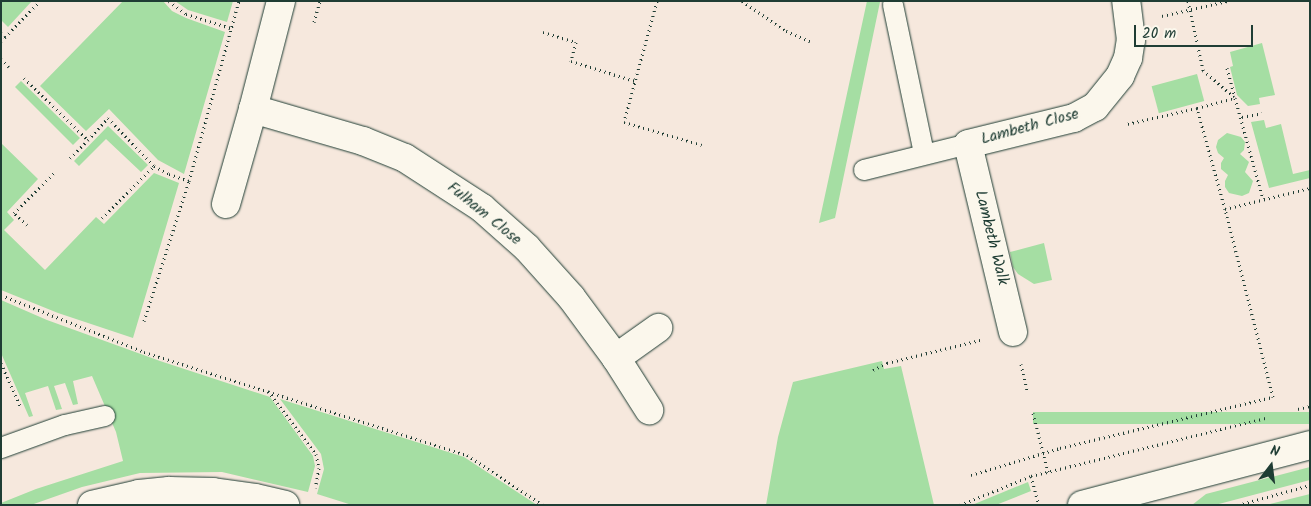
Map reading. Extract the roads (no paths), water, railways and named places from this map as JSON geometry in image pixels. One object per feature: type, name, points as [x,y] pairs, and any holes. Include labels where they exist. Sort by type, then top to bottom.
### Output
[{"type":"street","points":[[226,204],[281,1]]},
{"type":"street","name":"Lambeth Close","points":[[968,144],[1074,118],[1095,107],[1120,76],[1128,58],[1131,40],[1127,12]]},
{"type":"street","name":"Fulham Close","points":[[253,109],[363,141],[405,158],[443,180],[482,208],[527,248],[571,297],[616,358],[649,410]]},
{"type":"street","name":"Lambeth Walk","points":[[968,144],[1014,332]]},
{"type":"street","points":[[616,358],[658,328]]},
{"type":"street","points":[[1082,505],[1146,496],[1310,445]]},
{"type":"street","points":[[92,505],[213,492],[255,498],[285,505]]},
{"type":"lane","points":[[893,5],[924,154]]},
{"type":"lane","points":[[864,170],[968,144]]},
{"type":"lane","points":[[1,448],[65,425],[105,416]]}]
